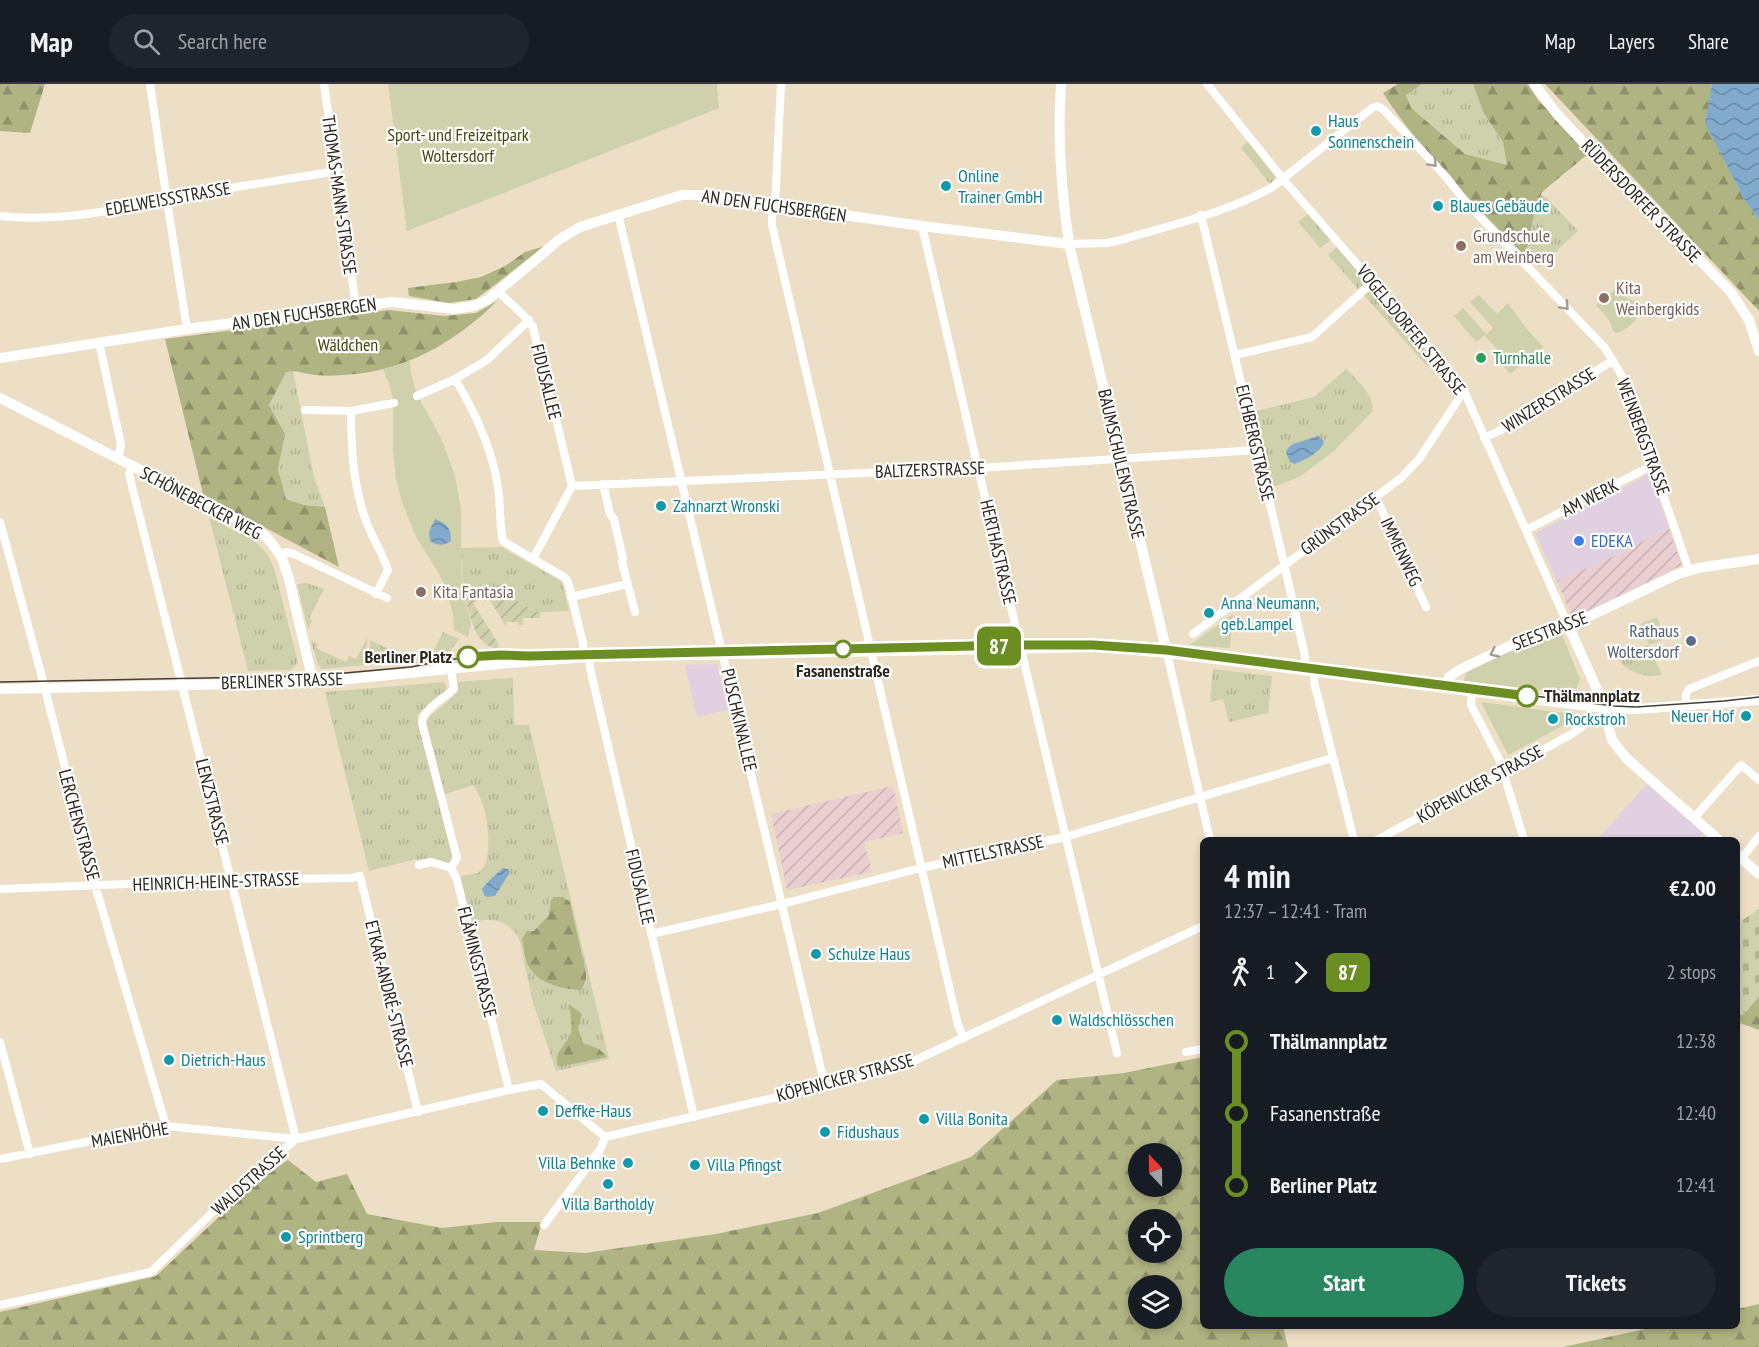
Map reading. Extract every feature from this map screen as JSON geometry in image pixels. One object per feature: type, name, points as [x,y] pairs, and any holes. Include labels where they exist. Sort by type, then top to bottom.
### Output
[{"type":"street","points":[[150,84],[187,329]]},
{"type":"street","name":"THOMAS-MANN-STRASSE","points":[[324,84],[356,306]]},
{"type":"street","points":[[782,84],[772,225],[958,1026],[964,1038]]},
{"type":"street","name":"BAUMSCHULENSTRASSE","points":[[1061,84],[1059,153],[1069,244],[1209,837]]},
{"type":"street","name":"VOGELSDORFER STRASSE","points":[[1208,84],[1283,179],[1448,369],[1465,393],[1599,694],[1616,746],[1626,758],[1716,837]]},
{"type":"street","name":"RÜDERSDORFER STRASSE","points":[[1534,84],[1543,98],[1576,135],[1731,292],[1749,320],[1759,351]]},
{"type":"street","name":"AN DEN FUCHSBERGEN","points":[[0,358],[187,329],[392,302],[454,309],[474,306],[487,300],[561,239],[580,227],[682,195],[701,195],[1069,244],[1107,243],[1259,195],[1283,179],[1372,108],[1378,106]]},
{"type":"street","name":"WEINBERGSTRASSE","points":[[1378,106],[1605,348],[1622,376],[1689,570]]},
{"type":"street","name":"EDELWEISSSTRASSE","points":[[0,216],[33,219],[67,216],[336,171]]},
{"type":"street","name":"PUSCHKINALLEE","points":[[618,214],[825,1086]]},
{"type":"street","name":"EICHBERGSTRASSE","points":[[1201,215],[1305,656],[1314,682],[1353,837]]},
{"type":"street","name":"HERTHASTRASSE","points":[[922,226],[1117,1053]]},
{"type":"street","points":[[1235,355],[1311,337],[1372,282]]},
{"type":"street","name":"FIDUSALLEE","points":[[498,291],[529,320],[533,327],[572,486]]},
{"type":"street","points":[[417,396],[455,379],[487,360],[529,320]]},
{"type":"street","points":[[99,342],[121,446],[118,458]]},
{"type":"street","name":"WINZERSTRASSE","points":[[1484,438],[1612,361]]},
{"type":"street","name":"FIDUSALLEE","points":[[455,379],[481,426],[492,458],[500,499],[503,541],[564,577],[568,582],[694,1117]]},
{"type":"street","name":"GRÜNSTRASSE","points":[[1193,634],[1401,478],[1419,459],[1460,396],[1465,393]]},
{"type":"street","name":"SCHÖNEBECKER WEG","points":[[0,398],[263,534],[280,555],[289,579],[313,682]]},
{"type":"street","points":[[305,411],[351,411],[394,403]]},
{"type":"street","points":[[351,411],[351,455],[357,492],[373,539],[388,570],[376,594]]},
{"type":"street","name":"BALTZERSTRASSE","points":[[603,484],[978,468],[1257,450]]},
{"type":"street","name":"AM WERK","points":[[1526,530],[1653,465]]},
{"type":"street","name":"LENZSTRASSE","points":[[132,466],[130,477],[296,1139]]},
{"type":"street","points":[[533,559],[572,486],[603,484],[610,514],[614,519],[635,612]]},
{"type":"street","name":"IMMENWEG","points":[[1375,499],[1380,504],[1426,607]]},
{"type":"street","name":"LERCHENSTRASSE","points":[[0,522],[95,885],[166,1126]]},
{"type":"street","points":[[280,555],[286,552],[294,554],[387,598]]},
{"type":"street","name":"SEESTRASSE","points":[[1445,684],[1459,670],[1548,628],[1568,625],[1689,570],[1759,560]]},
{"type":"street","points":[[571,597],[628,584]]},
{"type":"street","name":"BERLINER STRASSE","points":[[0,689],[313,682],[587,657],[1109,647],[1310,671],[1445,684],[1472,692],[1604,708],[1636,709],[1759,700]]},
{"type":"street","points":[[1686,706],[1686,694],[1689,689],[1759,661]]},
{"type":"street","points":[[419,865],[431,862],[451,868],[457,858],[422,723],[427,712],[454,689],[451,669]]},
{"type":"street","points":[[1472,692],[1472,705],[1500,761],[1523,837]]},
{"type":"street","name":"KÖPENICKER STRASSE","points":[[1383,837],[1582,727]]},
{"type":"street","name":"MITTELSTRASSE","points":[[651,934],[782,904],[921,868],[1065,837],[1332,758]]},
{"type":"street","points":[[1694,818],[1741,765],[1759,780]]},
{"type":"street","points":[[1740,856],[1759,836]]},
{"type":"street","points":[[1740,858],[1759,874]]},
{"type":"street","name":"FLÄMINGSTRASSE","points":[[451,868],[457,880],[509,1090]]},
{"type":"street","name":"HEINRICH-HEINE-STRASSE","points":[[0,889],[360,876]]},
{"type":"street","name":"ETKAR-ANDRÉ-STRASSE","points":[[360,876],[418,1112]]},
{"type":"street","name":"KÖPENICKER STRASSE","points":[[605,1137],[888,1071],[964,1038],[1200,927]]},
{"type":"street","points":[[0,1042],[30,1154]]},
{"type":"street","points":[[1186,1052],[1200,1050]]},
{"type":"street","name":"WALDSTRASSE","points":[[0,1305],[152,1272],[220,1205],[296,1139],[541,1084],[605,1137]]},
{"type":"street","name":"MAIENHÖHE","points":[[0,1159],[166,1126],[296,1139]]},
{"type":"street","points":[[544,1225],[600,1150],[605,1137]]},
{"type":"shaded area","points":[[1650,474],[1669,528],[1557,581],[1535,533]]},
{"type":"shaded area","points":[[1669,528],[1682,565],[1573,619],[1557,581]]},
{"type":"shaded area","points":[[717,664],[728,710],[697,717],[685,665]]},
{"type":"shaded area","points":[[1647,784],[1703,833],[1699,837],[1600,837]]},
{"type":"shaded area","points":[[893,786],[903,833],[864,842],[872,872],[787,890],[771,814]]},
{"type":"green space","points":[[0,84],[45,84],[30,133],[0,131]]},
{"type":"green space","name":"Sport- und Freizeitpark Woltersdorf","points":[[388,84],[717,84],[719,108],[407,231]]},
{"type":"green space","points":[[1398,84],[1422,84],[1406,95],[1411,108],[1465,154],[1507,165],[1503,142],[1483,112],[1473,84],[1528,84],[1538,100],[1589,153],[1542,192],[1535,211],[1525,256],[1450,178],[1398,115],[1383,93]]},
{"type":"green space","points":[[1422,84],[1473,84],[1483,112],[1503,142],[1508,165],[1465,154],[1411,108],[1406,95]]},
{"type":"green space","points":[[1545,84],[1712,84],[1706,123],[1744,199],[1759,220],[1759,311]]},
{"type":"green space","points":[[1248,141],[1275,176],[1274,181],[1270,184],[1241,148]]},
{"type":"green space","points":[[1541,195],[1546,197],[1578,231],[1539,267],[1525,256]]},
{"type":"green space","points":[[1308,214],[1331,240],[1320,248],[1298,222]]},
{"type":"green space","points":[[545,246],[476,299],[449,303],[409,296],[408,288],[481,277],[505,266],[525,252]]},
{"type":"green space","points":[[1337,247],[1367,281],[1358,289],[1328,255]]},
{"type":"green space","points":[[1618,284],[1628,299],[1635,301],[1640,313],[1636,320],[1624,330],[1616,333],[1609,320],[1596,305]]},
{"type":"green space","points":[[1372,288],[1376,292],[1374,294],[1387,308],[1389,306],[1436,359],[1427,366],[1364,295]]},
{"type":"green space","points":[[1479,295],[1497,314],[1508,303],[1543,347],[1510,374],[1499,360],[1503,356],[1485,336],[1493,328],[1470,302]]},
{"type":"green space","name":"Wäldchen","points":[[497,301],[464,330],[406,362],[364,373],[342,375],[286,372],[269,405],[285,434],[278,469],[286,499],[304,505],[325,507],[339,567],[204,498],[165,339],[389,310],[444,316],[476,313]]},
{"type":"green space","points":[[1463,308],[1486,334],[1476,342],[1454,316]]},
{"type":"green space","points":[[410,361],[416,392],[442,440],[455,476],[461,509],[462,585],[471,623],[468,637],[454,630],[453,614],[446,588],[416,537],[402,502],[396,479],[393,451],[393,399],[383,369]]},
{"type":"green space","points":[[1346,369],[1368,394],[1372,412],[1333,452],[1299,477],[1271,488],[1253,412],[1314,397]]},
{"type":"green space","points":[[293,371],[314,477],[325,507],[304,505],[286,499],[278,469],[285,434],[269,405],[286,372]]},
{"type":"green space","points":[[209,517],[249,538],[268,555],[274,568],[298,662],[291,670],[248,671]]},
{"type":"green space","points":[[501,547],[561,581],[569,611],[540,612],[530,609],[496,588],[463,589],[461,548]]},
{"type":"green space","points":[[307,583],[324,589],[309,619],[312,621],[308,629],[297,584]]},
{"type":"green space","points":[[496,588],[530,609],[540,612],[540,618],[523,618],[523,625],[519,625],[518,622],[507,622],[506,626],[489,599],[485,601],[482,598],[473,603],[498,643],[498,649],[482,641],[477,634],[464,589]]},
{"type":"green space","points":[[1233,614],[1230,648],[1190,645]]},
{"type":"green space","points":[[1657,617],[1665,639],[1649,645],[1640,624]]},
{"type":"green space","points":[[1551,631],[1562,635],[1580,679],[1577,688],[1563,689],[1563,693],[1464,681],[1466,671]]},
{"type":"green space","points":[[443,632],[459,639],[448,654],[431,656]]},
{"type":"green space","points":[[367,638],[366,665],[322,669],[318,665],[311,641],[318,644],[316,648],[346,662],[349,656],[356,659]]},
{"type":"green space","points":[[370,640],[412,660],[369,665]]},
{"type":"green space","points":[[1648,645],[1662,675],[1649,676],[1637,673],[1617,658]]},
{"type":"green space","points":[[1213,669],[1272,676],[1268,713],[1229,722],[1223,699],[1210,702]]},
{"type":"green space","points":[[513,678],[514,725],[529,725],[609,1059],[556,1071],[532,999],[520,942],[512,929],[500,922],[486,920],[471,922],[460,876],[479,872],[486,861],[488,844],[485,812],[474,785],[442,795],[424,721],[454,696],[455,682]]},
{"type":"green space","points":[[445,682],[447,689],[417,715],[453,854],[449,864],[432,858],[413,860],[369,871],[325,692]]},
{"type":"green space","points":[[1481,702],[1564,713],[1568,723],[1508,755]]},
{"type":"green space","points":[[553,897],[563,897],[570,902],[586,973],[586,980],[581,990],[557,986],[542,980],[531,970],[526,960],[522,939],[527,931],[534,931],[548,916]]},
{"type":"green space","points":[[1759,909],[1759,995],[1743,1015],[1740,1014],[1740,922]]},
{"type":"green space","points":[[1759,996],[1759,1030],[1740,1023],[1740,1014],[1743,1015]]},
{"type":"green space","points":[[569,1004],[582,1014],[578,1028],[583,1043],[599,1049],[607,1057],[558,1067],[557,1056],[571,1033]]},
{"type":"green space","points":[[1200,1058],[1200,1329],[1284,1329],[1288,1347],[0,1347],[0,1312],[156,1276],[252,1186],[288,1160],[316,1182],[347,1174],[367,1214],[442,1228],[497,1222],[542,1222],[534,1250],[585,1253],[716,1234],[818,1213],[971,1157],[1057,1080],[1124,1073]]},
{"type":"green space","points":[[1759,1304],[1759,1347],[1563,1347],[1645,1329],[1740,1329],[1740,1308]]},
{"type":"water","points":[[1712,84],[1759,84],[1759,220],[1744,199],[1705,123]]},
{"type":"water","points":[[1318,436],[1324,441],[1317,452],[1295,464],[1290,462],[1286,452],[1288,448],[1293,444]]},
{"type":"water","points":[[435,519],[448,527],[451,541],[440,545],[430,541],[429,532]]},
{"type":"water","points":[[503,868],[510,872],[495,896],[487,897],[482,889]]},
{"type":"tram line","points":[[0,682],[312,676],[411,667],[492,655],[1020,645],[1112,646],[1166,650],[1614,706],[1636,707],[1759,697]]},
{"type":"tram line","name":"87","points":[[468,657],[1093,645],[1166,650],[1527,696]]},
{"type":"place","name":"Haus Sonnenschein","points":[[1316,131]]},
{"type":"place","name":"Online Trainer GmbH","points":[[946,186]]},
{"type":"place","name":"Blaues Gebäude","points":[[1438,206]]},
{"type":"place","name":"Grundschule am Weinberg","points":[[1461,246]]},
{"type":"place","name":"Kita Weinbergkids","points":[[1604,298]]},
{"type":"place","name":"Turnhalle","points":[[1481,358]]},
{"type":"place","name":"Zahnarzt Wronski","points":[[661,506]]},
{"type":"place","name":"EDEKA","points":[[1579,541]]},
{"type":"place","name":"Kita Fantasia","points":[[421,592]]},
{"type":"place","name":"Anna Neumann, geb.Lampel","points":[[1209,613]]},
{"type":"place","name":"Rathaus Woltersdorf","points":[[1691,641]]},
{"type":"place","name":"Fasanenstraße","points":[[843,649]]},
{"type":"place","name":"Berliner Platz","points":[[468,657]]},
{"type":"place","name":"Thälmannplatz","points":[[1527,696]]},
{"type":"place","name":"Neuer Hof","points":[[1746,716]]},
{"type":"place","name":"Rockstroh","points":[[1553,719]]},
{"type":"place","name":"Schulze Haus","points":[[816,954]]},
{"type":"place","name":"Waldschlösschen","points":[[1057,1020]]},
{"type":"place","name":"Dietrich-Haus","points":[[169,1060]]},
{"type":"place","name":"Deffke-Haus","points":[[543,1111]]},
{"type":"place","name":"Villa Bonita","points":[[924,1119]]},
{"type":"place","name":"Fidushaus","points":[[825,1132]]},
{"type":"place","name":"Villa Behnke","points":[[628,1163]]},
{"type":"place","name":"Villa Pfingst","points":[[695,1165]]},
{"type":"place","name":"Villa Bartholdy","points":[[608,1184]]},
{"type":"place","name":"Sprintberg","points":[[286,1237]]}]
